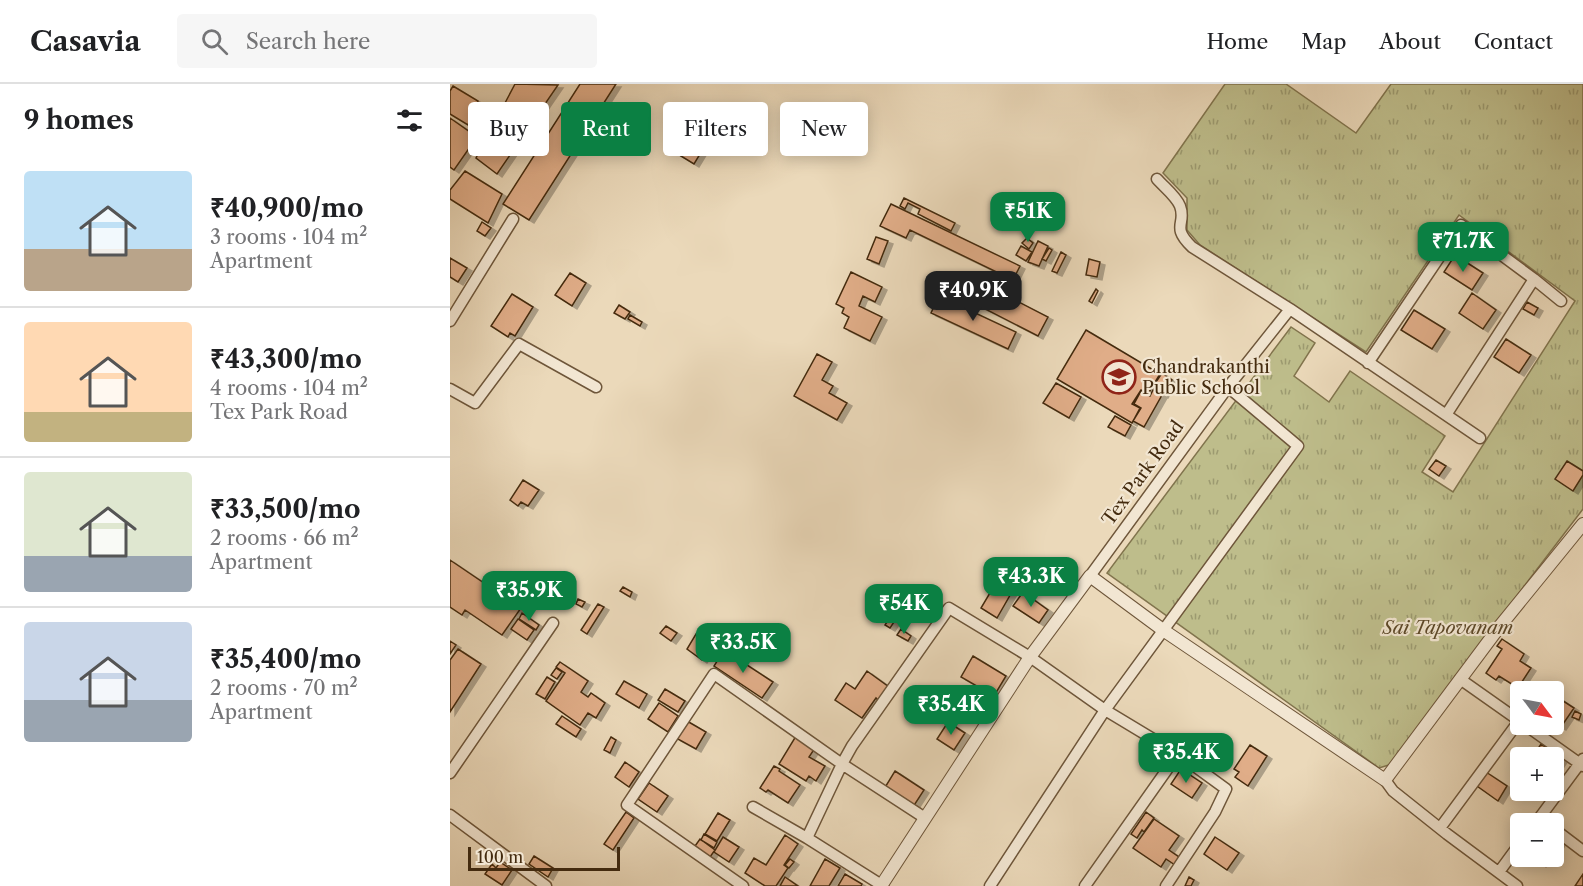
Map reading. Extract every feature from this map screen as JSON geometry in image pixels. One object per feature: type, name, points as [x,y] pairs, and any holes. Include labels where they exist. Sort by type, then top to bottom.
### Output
[{"type":"street","points":[[1157,179],[1179,204],[1180,230],[1182,236],[1192,247],[1290,309],[1480,438]]},
{"type":"street","points":[[450,321],[513,219]]},
{"type":"street","points":[[1368,363],[1461,225],[1561,301]]},
{"type":"street","points":[[1446,415],[1534,279]]},
{"type":"street","name":"Tex Park Road","points":[[882,886],[1030,657],[1228,387],[1290,309]]},
{"type":"street","points":[[450,389],[475,403],[519,344],[596,387]]},
{"type":"street","points":[[990,886],[1105,710],[1298,446],[1228,387]]},
{"type":"street","points":[[1385,780],[1500,626],[1581,532]]},
{"type":"street","points":[[1090,576],[1162,630],[1385,780],[1393,791],[1516,886]]},
{"type":"street","points":[[807,838],[852,746],[949,608],[1030,657],[1105,710],[1178,754],[1226,789],[1215,812],[1166,886]]},
{"type":"street","points":[[450,773],[552,623]]},
{"type":"street","points":[[743,886],[627,805],[714,674],[842,764],[925,818]]},
{"type":"street","points":[[1460,679],[1510,715]]},
{"type":"street","points":[[1440,828],[1512,735]]},
{"type":"street","points":[[1539,735],[1582,763],[1546,813]]},
{"type":"street","points":[[1085,886],[1178,754]]},
{"type":"street","points":[[753,807],[882,886]]},
{"type":"street","points":[[450,815],[546,886]]},
{"type":"street","points":[[1564,837],[1583,851]]},
{"type":"street","points":[[1499,873],[1510,858]]},
{"type":"green space","name":"Sai Tapovanam","points":[[1225,84],[1286,84],[1356,133],[1391,84],[1583,84],[1583,509],[1392,764],[1379,768],[1107,573],[1291,327],[1315,343],[1294,376],[1329,402],[1350,371],[1445,436],[1422,472],[1453,492],[1575,301],[1459,215],[1366,352],[1200,245],[1187,230],[1187,198],[1163,173]]},
{"type":"building","points":[[515,84],[558,85],[546,102],[506,102]]},
{"type":"building","points":[[580,84],[616,84],[604,102],[568,102]]},
{"type":"building","points":[[453,86],[478,101],[468,102],[468,125],[450,114],[450,91]]},
{"type":"building","points":[[561,114],[561,156],[570,156],[529,220],[503,204],[534,156],[549,156],[549,132]]},
{"type":"building","points":[[450,118],[468,131],[468,150],[454,170],[450,167]]},
{"type":"building","points":[[477,156],[509,156],[497,174],[476,158]]},
{"type":"building","points":[[681,156],[699,156],[694,164]]},
{"type":"building","points":[[465,171],[502,194],[488,223],[450,199],[450,190]]},
{"type":"building","points":[[904,198],[955,223],[951,231],[918,214],[920,209],[908,203],[905,209],[900,206]]},
{"type":"building","points":[[891,204],[1020,266],[1013,280],[910,230],[906,238],[880,226]]},
{"type":"building","points":[[482,222],[491,228],[485,236],[477,231]]},
{"type":"building","points":[[876,237],[888,241],[879,264],[867,259]]},
{"type":"building","points":[[1027,238],[1033,243],[1029,249],[1022,243]]},
{"type":"building","points":[[1038,241],[1048,246],[1039,266],[1028,262]]},
{"type":"building","points":[[1021,246],[1032,252],[1026,261],[1016,255]]},
{"type":"building","points":[[1049,248],[1052,250],[1046,261],[1042,259]]},
{"type":"building","points":[[1061,252],[1066,255],[1057,273],[1052,271]]},
{"type":"building","points":[[1455,255],[1483,273],[1472,290],[1444,272]]},
{"type":"building","points":[[450,258],[467,268],[458,282],[450,277]]},
{"type":"building","points":[[1089,259],[1100,262],[1097,277],[1086,275]]},
{"type":"building","points":[[851,272],[882,287],[875,302],[863,296],[859,306],[882,317],[870,341],[844,328],[849,317],[842,313],[844,308],[836,304]]},
{"type":"building","points":[[570,273],[586,283],[572,306],[555,295]]},
{"type":"building","points":[[968,276],[1048,317],[1038,336],[958,295]]},
{"type":"building","points":[[1096,289],[1098,291],[1092,303],[1089,301]]},
{"type":"building","points":[[1472,293],[1496,310],[1483,329],[1459,313]]},
{"type":"building","points":[[512,294],[533,307],[515,336],[510,333],[508,337],[491,326]]},
{"type":"building","points":[[939,296],[1016,332],[1008,349],[931,313]]},
{"type":"building","points":[[1527,302],[1538,308],[1534,315],[1523,309]]},
{"type":"building","points":[[619,305],[630,312],[625,319],[614,313]]},
{"type":"building","points":[[1414,310],[1445,329],[1432,349],[1401,330]]},
{"type":"building","points":[[630,315],[642,322],[640,326],[628,319]]},
{"type":"building","name":"Chandrakanthi Public School","points":[[1086,330],[1160,374],[1148,394],[1141,390],[1132,404],[1140,408],[1132,423],[1057,379]]},
{"type":"building","points":[[1506,339],[1531,355],[1519,373],[1494,357]]},
{"type":"building","points":[[817,354],[832,362],[822,380],[833,386],[829,393],[847,403],[837,420],[794,396]]},
{"type":"building","points":[[1162,373],[1172,380],[1163,395],[1152,388]]},
{"type":"building","points":[[1056,383],[1081,397],[1069,418],[1043,403]]},
{"type":"building","points":[[1153,390],[1162,395],[1144,427],[1133,421],[1141,408],[1134,404],[1141,391],[1150,396]]},
{"type":"building","points":[[1115,416],[1131,425],[1125,436],[1108,427]]},
{"type":"building","points":[[1436,460],[1446,466],[1439,476],[1429,469]]},
{"type":"building","points":[[1567,461],[1583,471],[1573,491],[1555,479]]},
{"type":"building","points":[[523,480],[539,490],[528,506],[521,502],[518,506],[510,500]]},
{"type":"building","points":[[450,560],[521,608],[502,635],[465,610],[462,615],[450,607]]},
{"type":"building","points":[[998,575],[1014,585],[1011,589],[996,579]]},
{"type":"building","points":[[997,581],[1013,590],[997,618],[981,608]]},
{"type":"building","points":[[623,587],[632,592],[630,597],[620,591]]},
{"type":"building","points":[[1023,592],[1048,610],[1039,623],[1013,606]]},
{"type":"building","points":[[578,599],[585,602],[582,607],[576,604]]},
{"type":"building","points":[[598,604],[604,607],[587,634],[581,630]]},
{"type":"building","points":[[522,613],[539,625],[536,630],[519,619]]},
{"type":"building","points":[[893,613],[898,616],[890,628],[885,625]]},
{"type":"building","points":[[518,619],[534,630],[527,640],[511,629]]},
{"type":"building","points":[[666,626],[677,633],[671,641],[660,633]]},
{"type":"building","points":[[901,629],[911,636],[908,641],[897,635]]},
{"type":"building","points":[[696,634],[721,651],[715,660],[706,654],[702,660],[687,649]]},
{"type":"building","points":[[1502,639],[1524,654],[1520,661],[1531,668],[1523,681],[1510,681],[1510,683],[1499,676],[1496,680],[1486,673],[1502,649],[1497,646]]},
{"type":"building","points":[[450,641],[456,645],[450,654]]},
{"type":"building","points":[[458,649],[481,664],[450,712],[450,660]]},
{"type":"building","points":[[724,650],[773,682],[762,698],[714,666]]},
{"type":"building","points":[[973,656],[1006,676],[994,696],[961,677]]},
{"type":"building","points":[[560,662],[588,681],[581,692],[588,697],[591,693],[605,703],[596,718],[588,713],[580,725],[546,701],[565,673],[556,667]]},
{"type":"building","points":[[556,668],[562,672],[557,679],[551,675]]},
{"type":"building","points":[[867,671],[889,687],[879,701],[876,698],[862,718],[835,700],[846,683],[855,689]]},
{"type":"building","points":[[547,677],[555,682],[545,699],[536,694]]},
{"type":"building","points":[[624,681],[647,694],[639,708],[616,694]]},
{"type":"building","points":[[665,689],[685,701],[678,712],[658,700]]},
{"type":"building","points":[[1564,702],[1574,708],[1564,723]]},
{"type":"building","points":[[659,703],[678,716],[668,732],[648,719]]},
{"type":"building","points":[[1575,711],[1581,714],[1579,720],[1572,717]]},
{"type":"building","points":[[562,716],[581,729],[576,737],[556,724]]},
{"type":"building","points":[[687,721],[706,732],[696,749],[676,738]]},
{"type":"building","points":[[948,722],[965,733],[954,750],[937,739]]},
{"type":"building","points":[[796,736],[815,748],[809,757],[825,766],[816,781],[809,776],[806,781],[779,764]]},
{"type":"building","points":[[611,737],[616,740],[610,753],[604,750]]},
{"type":"building","points":[[1201,740],[1208,745],[1201,755],[1194,750]]},
{"type":"building","points":[[1250,745],[1267,756],[1248,786],[1235,777],[1239,772],[1234,769]]},
{"type":"building","points":[[625,762],[639,772],[629,787],[615,777]]},
{"type":"building","points":[[774,766],[800,785],[788,803],[768,790],[766,792],[760,788]]},
{"type":"building","points":[[1181,769],[1202,783],[1192,798],[1171,784]]},
{"type":"building","points":[[895,771],[924,790],[913,807],[884,789]]},
{"type":"building","points":[[1486,772],[1507,786],[1498,801],[1477,786]]},
{"type":"building","points":[[649,783],[668,796],[657,812],[638,799]]},
{"type":"building","points":[[626,812],[634,818],[613,850],[604,844]]},
{"type":"building","points":[[1146,812],[1154,818],[1137,838],[1131,834]]},
{"type":"building","points":[[718,813],[730,820],[717,841],[705,834]]},
{"type":"building","points":[[1154,819],[1179,836],[1169,850],[1179,857],[1175,865],[1166,859],[1161,867],[1133,848]]},
{"type":"building","points":[[704,834],[717,842],[714,848],[701,840]]},
{"type":"building","points":[[785,835],[798,844],[784,865],[788,868],[776,886],[765,886],[745,873],[754,858],[766,865]]},
{"type":"building","points":[[723,837],[739,847],[729,862],[714,852]]},
{"type":"building","points":[[1215,837],[1239,853],[1227,870],[1204,854]]},
{"type":"building","points":[[700,839],[715,850],[710,857],[695,846]]},
{"type":"building","points":[[534,856],[553,868],[548,877],[529,864]]},
{"type":"building","points":[[790,859],[794,862],[789,868],[785,865]]},
{"type":"building","points":[[825,859],[840,868],[829,886],[810,886]]},
{"type":"building","points":[[500,862],[512,870],[502,885],[485,874],[492,864],[496,868]]},
{"type":"building","points":[[845,874],[862,884],[861,886],[838,886]]},
{"type":"building","points":[[1583,874],[1583,886],[1575,886]]},
{"type":"building","points":[[785,877],[798,886],[780,886]]},
{"type":"building","points":[[1189,877],[1194,880],[1191,886],[1185,886]]},
{"type":"place","name":"Chandrakanthi Public School","points":[[1119,377]]}]
